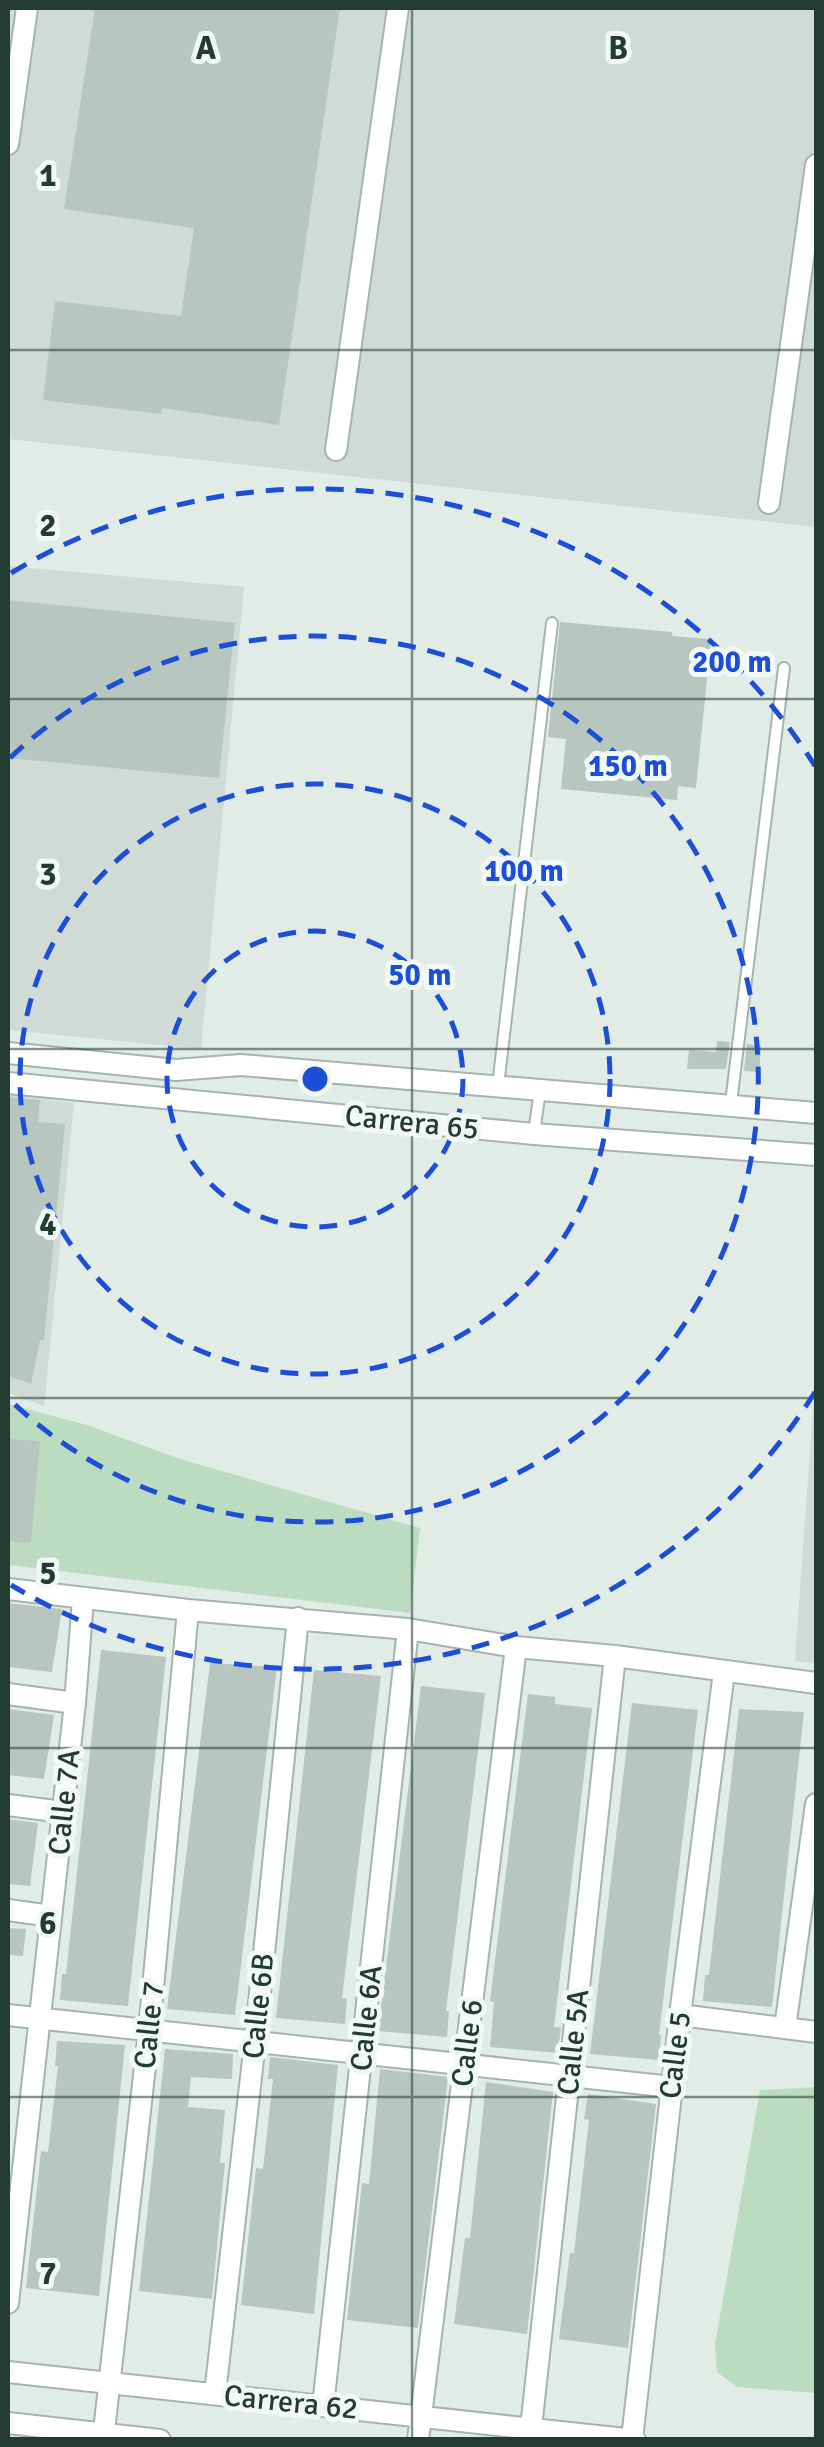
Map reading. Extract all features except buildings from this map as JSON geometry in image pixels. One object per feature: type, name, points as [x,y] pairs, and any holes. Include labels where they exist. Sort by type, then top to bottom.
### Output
[{"type":"street","points":[[8,144],[27,8]]},
{"type":"street","points":[[336,450],[398,8]]},
{"type":"street","points":[[769,503],[816,165]]},
{"type":"street","name":"Carrera 65","points":[[8,1052],[176,1070],[242,1065],[816,1112]]},
{"type":"street","name":"Carrera 65","points":[[8,1083],[534,1134],[816,1155]]},
{"type":"street","points":[[8,1589],[408,1630],[816,1684]]},
{"type":"street","name":"Calle 7A","points":[[8,2304],[84,1598]]},
{"type":"street","name":"Calle 7","points":[[104,2436],[149,2030],[188,1610]]},
{"type":"street","name":"Calle 6B","points":[[214,2394],[298,1618]]},
{"type":"street","name":"Calle 6A","points":[[323,2406],[408,1630]]},
{"type":"street","name":"Calle 6","points":[[418,2440],[516,1647]]},
{"type":"street","name":"Calle 5A","points":[[530,2428],[615,1656]]},
{"type":"street","name":"Calle 5","points":[[633,2439],[680,2016],[724,1672]]},
{"type":"street","points":[[8,1694],[75,1704]]},
{"type":"street","points":[[8,1804],[63,1812]]},
{"type":"street","points":[[784,2028],[816,1804]]},
{"type":"street","points":[[8,1910],[51,1916]]},
{"type":"street","points":[[8,2015],[672,2087]]},
{"type":"street","points":[[680,2016],[816,2032]]},
{"type":"street","name":"Carrera 62","points":[[8,2372],[633,2439]]},
{"type":"street","points":[[8,2423],[160,2440]]},
{"type":"lane","points":[[498,1087],[552,622]]},
{"type":"lane","points":[[731,1103],[784,668]]},
{"type":"lane","points":[[534,1134],[540,1092]]},
{"type":"shaded area","points":[[8,8],[816,8],[816,527],[8,439]]},
{"type":"shaded area","points":[[8,566],[244,587],[201,1049],[8,1030]]},
{"type":"shaded area","points":[[8,1095],[74,1103],[44,1406],[8,1393]]},
{"type":"shaded area","points":[[816,1367],[816,1663],[795,1661]]},
{"type":"green space","points":[[8,1404],[87,1425],[180,1459],[420,1528],[410,1613],[8,1565]]},
{"type":"green space","points":[[816,2087],[816,2393],[737,2387],[717,2372],[715,2344],[760,2090]]}]
